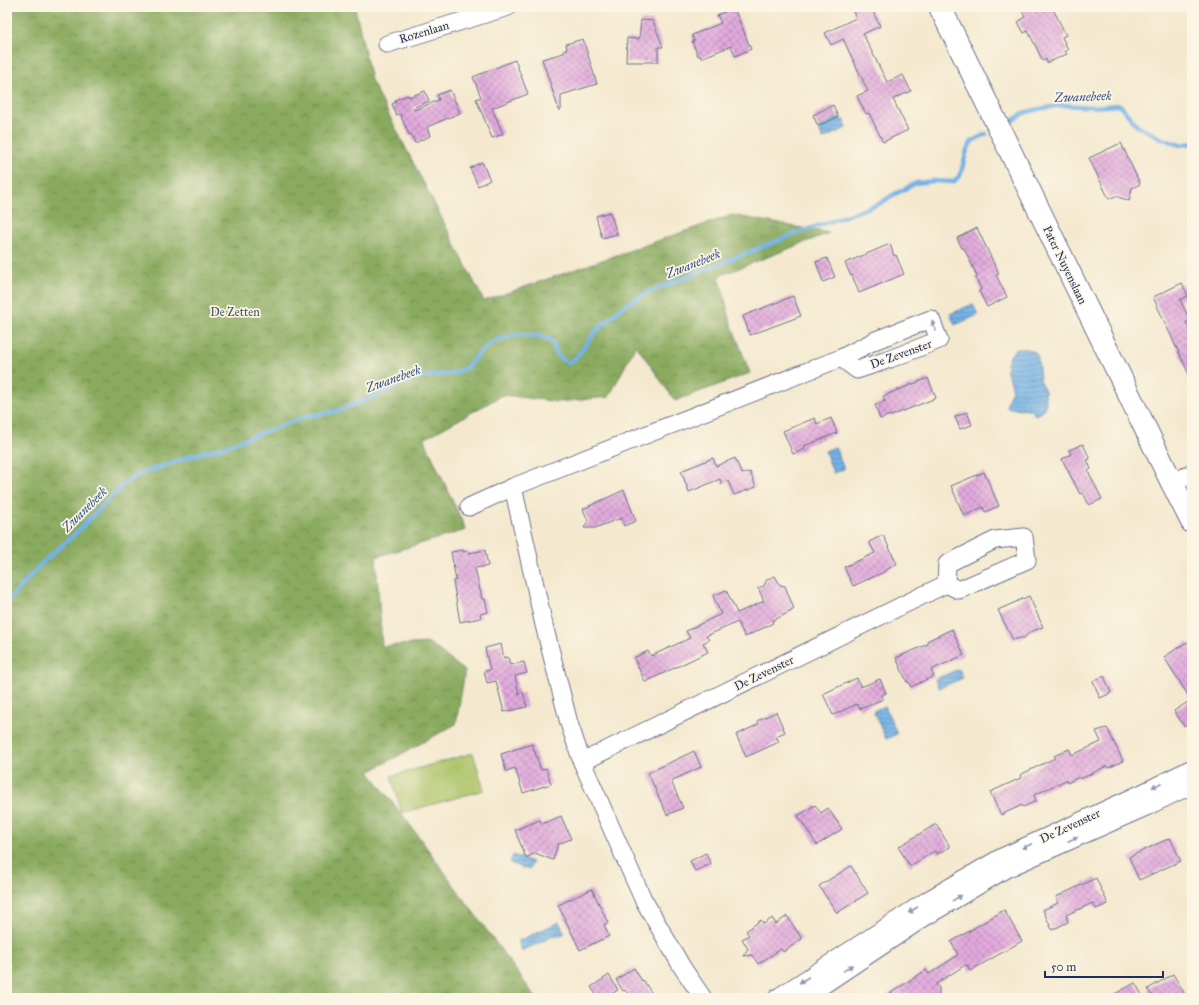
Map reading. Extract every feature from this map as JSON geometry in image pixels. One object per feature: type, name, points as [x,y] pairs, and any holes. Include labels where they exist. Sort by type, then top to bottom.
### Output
[{"type":"street","name":"Rozenlaan","points":[[387,44],[508,7]]},
{"type":"street","name":"Pater Nuyenslaan","points":[[940,7],[1192,522]]},
{"type":"street","name":"De Zevenster","points":[[469,507],[513,488],[841,358],[876,340],[931,319],[939,340],[890,360],[857,370],[841,358]]},
{"type":"street","points":[[1172,483],[1192,473]]},
{"type":"street","points":[[513,488],[568,723],[582,762],[643,899],[682,967],[703,998]]},
{"type":"street","points":[[1024,537],[1027,560],[959,590],[946,584],[947,564],[995,540],[1024,537]]},
{"type":"street","name":"De Zevenster","points":[[582,762],[946,584]]},
{"type":"street","name":"De Zevenster","points":[[1143,800],[1192,768]]},
{"type":"street","name":"De Zevenster","points":[[804,998],[931,898],[1143,800],[1192,785]]},
{"type":"street","name":"De Zevenster","points":[[777,998],[869,946]]},
{"type":"green space","name":"De Zetten","points":[[7,7],[355,7],[371,80],[484,301],[732,215],[829,233],[719,276],[731,323],[750,373],[675,401],[636,345],[609,397],[558,402],[503,395],[424,439],[466,530],[376,557],[382,646],[429,643],[465,671],[456,724],[369,772],[405,818],[536,998],[7,998]]},
{"type":"green space","points":[[473,753],[484,790],[402,813],[391,776]]},
{"type":"water","points":[[839,117],[840,120],[845,120],[846,128],[823,139],[818,128]]},
{"type":"water","points":[[973,304],[978,315],[955,325],[950,314]]},
{"type":"water","points":[[1015,349],[1027,349],[1035,352],[1038,357],[1040,381],[1045,391],[1046,404],[1042,412],[1035,415],[1031,409],[1007,408],[1007,402],[1012,387],[1008,374],[1007,363]]},
{"type":"water","points":[[835,447],[844,469],[833,473],[825,451]]},
{"type":"water","points":[[959,669],[963,678],[939,688],[935,679]]},
{"type":"water","points":[[885,706],[897,734],[886,739],[873,711]]},
{"type":"water","points":[[513,855],[532,862],[529,870],[510,863]]},
{"type":"water","points":[[559,922],[565,933],[559,936],[558,934],[522,951],[518,941]]},
{"type":"building","points":[[851,7],[865,7],[868,12],[872,10],[880,26],[863,34],[887,82],[903,75],[911,91],[893,99],[908,130],[883,142],[869,113],[866,114],[857,96],[868,91],[843,39],[831,45],[825,33],[856,18]]},
{"type":"building","points":[[1020,7],[1052,7],[1066,35],[1062,37],[1068,50],[1065,51],[1067,54],[1047,63],[1046,59],[1043,61],[1028,31],[1024,33],[1018,22],[1025,17]]},
{"type":"building","points":[[734,8],[751,49],[735,56],[731,46],[701,58],[700,55],[698,56],[692,41],[694,41],[692,35],[721,23],[717,15]]},
{"type":"building","points":[[641,20],[653,21],[663,47],[658,47],[658,62],[626,62],[627,38],[639,39]]},
{"type":"building","points":[[583,39],[597,84],[561,95],[561,110],[559,110],[542,59],[564,53],[563,51],[567,49],[566,44]]},
{"type":"building","points":[[515,60],[528,94],[492,108],[503,134],[492,138],[476,99],[481,97],[473,77]]},
{"type":"building","points":[[450,90],[460,113],[427,127],[430,136],[415,143],[411,134],[409,135],[400,114],[396,115],[392,104],[396,102],[395,100],[425,91],[429,101],[413,108],[414,110],[439,100],[437,95]]},
{"type":"building","points":[[833,105],[838,117],[818,126],[813,115]]},
{"type":"building","points":[[1121,143],[1140,184],[1132,188],[1129,201],[1116,196],[1109,199],[1089,158]]},
{"type":"building","points":[[482,162],[490,180],[478,186],[470,168]]},
{"type":"building","points":[[610,212],[617,234],[602,238],[596,216]]},
{"type":"building","points":[[977,228],[999,274],[996,275],[1007,297],[987,307],[979,291],[981,290],[976,278],[977,276],[964,248],[962,248],[957,238]]},
{"type":"building","points":[[890,244],[894,256],[896,255],[904,274],[859,293],[852,275],[851,276],[845,263]]},
{"type":"building","points":[[827,258],[835,277],[823,282],[816,262]]},
{"type":"building","points":[[1182,283],[1188,296],[1180,300],[1190,320],[1186,322],[1192,336],[1192,381],[1153,297]]},
{"type":"building","points":[[793,296],[801,316],[750,335],[743,316]]},
{"type":"building","points":[[928,378],[936,398],[880,419],[875,405],[885,401],[883,396]]},
{"type":"building","points":[[967,412],[972,425],[960,429],[955,417]]},
{"type":"building","points":[[815,418],[817,424],[831,418],[837,433],[804,446],[805,449],[793,454],[783,431]]},
{"type":"building","points":[[1083,444],[1090,459],[1087,460],[1091,469],[1088,471],[1102,499],[1089,505],[1083,493],[1080,494],[1062,459],[1071,454],[1069,450]]},
{"type":"building","points":[[713,458],[716,466],[735,458],[742,474],[750,472],[756,487],[734,495],[728,481],[722,484],[720,479],[689,492],[681,471]]},
{"type":"building","points":[[984,472],[999,506],[985,512],[983,507],[964,516],[951,486]]},
{"type":"building","points":[[624,490],[636,521],[624,526],[621,518],[595,528],[584,528],[588,521],[583,509]]},
{"type":"building","points":[[883,535],[897,564],[884,572],[853,586],[844,567],[875,553],[869,542]]},
{"type":"building","points":[[463,550],[463,552],[468,551],[469,553],[485,550],[488,566],[475,568],[482,599],[485,599],[488,612],[480,614],[481,618],[460,622],[453,581],[456,581],[451,552]]},
{"type":"building","points":[[775,576],[780,585],[785,586],[794,609],[772,621],[773,623],[745,637],[738,622],[706,636],[709,640],[703,643],[708,652],[645,682],[634,658],[648,651],[651,656],[690,638],[686,631],[721,614],[713,596],[726,590],[737,613],[764,601],[758,588],[764,586],[767,579]]},
{"type":"building","points":[[1029,596],[1043,627],[1030,632],[1024,638],[1013,640],[998,610]]},
{"type":"building","points":[[952,629],[964,655],[931,670],[934,676],[911,687],[908,681],[907,682],[896,658],[928,644],[927,641]]},
{"type":"building","points":[[1187,642],[1192,649],[1192,721],[1184,726],[1174,711],[1191,700],[1164,657]]},
{"type":"building","points":[[501,644],[504,658],[508,657],[510,665],[524,662],[527,673],[515,676],[519,694],[523,692],[527,707],[504,712],[496,681],[487,683],[484,671],[490,670],[485,648]]},
{"type":"building","points":[[1104,676],[1111,693],[1100,698],[1093,681]]},
{"type":"building","points":[[857,678],[861,687],[880,679],[886,693],[881,695],[883,699],[860,709],[857,704],[833,715],[823,694]]},
{"type":"building","points":[[776,712],[785,732],[776,736],[779,742],[746,757],[736,735],[759,724],[757,721]]},
{"type":"building","points":[[1107,728],[1123,761],[1108,768],[1107,766],[1080,779],[1079,777],[1067,783],[1066,780],[1034,795],[1036,801],[1023,807],[1022,805],[1001,815],[990,792],[1021,778],[1020,775],[1055,758],[1054,756],[1069,749],[1072,755],[1101,742],[1096,731]]},
{"type":"building","points":[[532,744],[541,770],[546,768],[551,784],[523,793],[515,768],[506,771],[501,754]]},
{"type":"building","points":[[694,751],[701,767],[671,781],[683,808],[667,815],[648,773]]},
{"type":"building","points":[[815,805],[821,813],[828,808],[842,829],[817,845],[798,816]]},
{"type":"building","points":[[561,816],[571,839],[558,844],[553,860],[535,853],[526,858],[515,830],[540,820],[542,824]]},
{"type":"building","points":[[936,824],[950,847],[937,854],[935,851],[910,866],[898,847]]},
{"type":"building","points":[[1170,838],[1181,861],[1139,880],[1129,857]]},
{"type":"building","points":[[706,853],[711,864],[695,871],[690,861]]},
{"type":"building","points":[[851,866],[868,893],[837,913],[819,886]]},
{"type":"building","points":[[1096,878],[1108,904],[1096,909],[1093,903],[1066,915],[1068,922],[1052,930],[1043,910],[1058,903],[1056,897]]},
{"type":"building","points":[[592,889],[608,923],[604,925],[609,936],[580,950],[558,905]]},
{"type":"building","points":[[1004,910],[1022,941],[970,971],[967,965],[965,965],[936,984],[939,988],[939,998],[883,998],[926,970],[929,974],[958,955],[951,942]]},
{"type":"building","points":[[787,916],[802,939],[783,952],[781,949],[758,964],[752,955],[743,956],[748,949],[742,939],[749,935],[746,931],[761,920],[764,924],[772,918],[776,924]]},
{"type":"building","points":[[634,968],[655,998],[631,998],[625,990],[623,991],[616,980]]},
{"type":"building","points":[[1173,974],[1187,998],[1153,998],[1148,989]]},
{"type":"building","points":[[609,975],[618,990],[605,998],[598,998],[591,987]]},
{"type":"building","points":[[1135,983],[1144,998],[1108,998]]},
{"type":"waterway","name":"Zwanebeek","points":[[1012,121],[1024,113],[1063,105],[1094,107],[1120,105],[1137,126],[1163,139],[1180,145],[1192,143]]},
{"type":"waterway","name":"Zwanebeek","points":[[7,602],[44,561],[76,533],[124,484],[139,474],[197,454],[223,447],[304,417],[340,410],[420,377],[455,373],[467,367],[488,345],[501,338],[517,335],[539,336],[549,339],[554,345],[556,353],[568,363],[576,358],[595,332],[622,307],[646,293],[792,235],[879,204],[916,183],[934,181],[953,182],[960,176],[967,150],[972,141],[986,134]]}]
